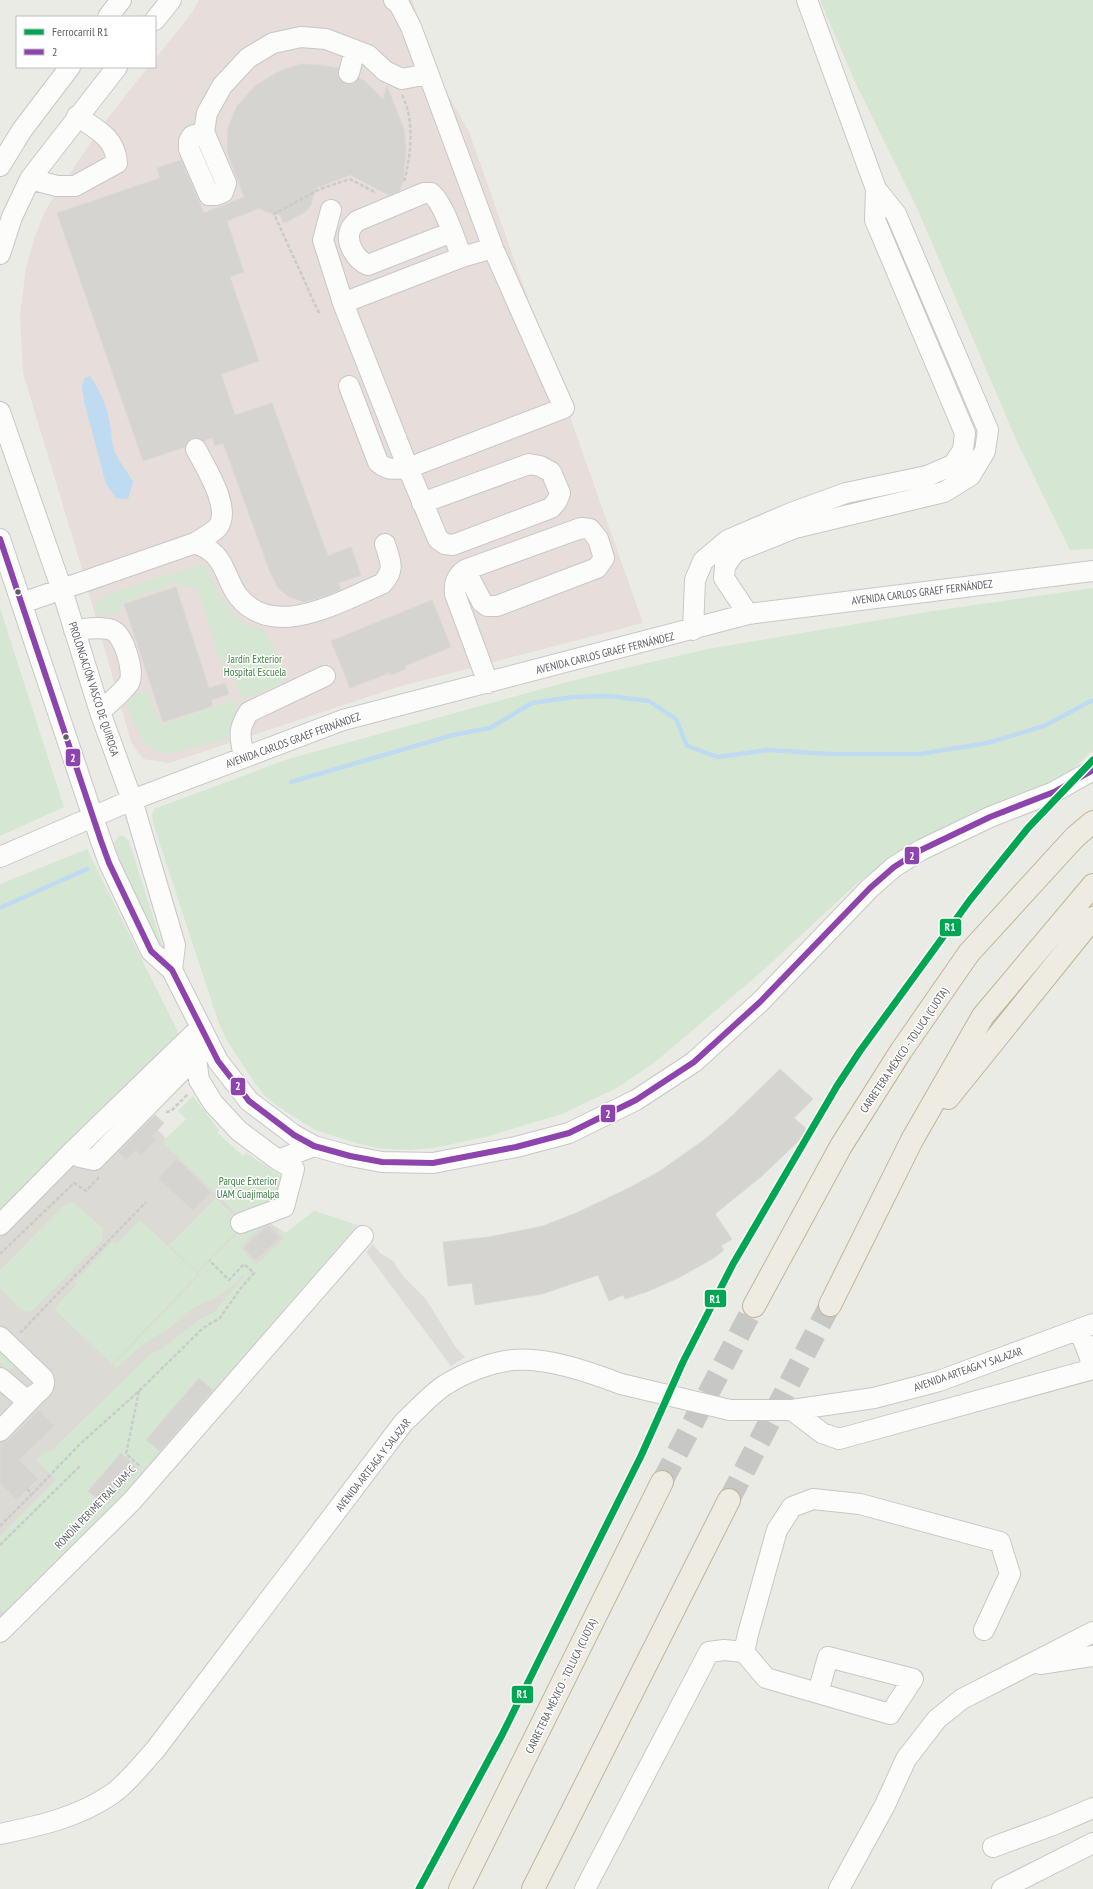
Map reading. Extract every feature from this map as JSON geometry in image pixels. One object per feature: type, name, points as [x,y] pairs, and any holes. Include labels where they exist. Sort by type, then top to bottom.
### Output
[{"type":"highway","name":"CARRETERA MÉXICO - TOLUCA (CUOTA)","points":[[754,1306],[841,1146],[901,1051],[969,953],[1075,838],[1093,822]]},
{"type":"highway","points":[[830,1305],[912,1140],[983,1016],[1093,886]]},
{"type":"highway","points":[[912,1140],[1093,918]]},
{"type":"highway","name":"CARRETERA MÉXICO - TOLUCA (CUOTA)","points":[[460,1889],[662,1482]]},
{"type":"highway","points":[[533,1889],[729,1500]]},
{"type":"street","points":[[109,16],[122,0]]},
{"type":"street","points":[[156,19],[171,0]]},
{"type":"street","points":[[349,386],[378,462],[384,467],[394,470],[408,468],[462,440],[521,418],[564,408],[493,248],[412,27],[398,2],[394,0]]},
{"type":"street","points":[[748,614],[724,578],[725,566],[735,552],[795,528],[944,492],[970,476],[985,451],[988,430],[896,214],[876,189],[807,0]]},
{"type":"street","points":[[204,132],[207,113],[222,86],[248,58],[272,42],[301,37],[326,39],[368,55],[385,71],[402,79],[428,74]]},
{"type":"street","points":[[349,72],[355,50]]},
{"type":"street","points":[[0,166],[22,130],[69,68]]},
{"type":"street","points":[[0,254],[12,217],[30,179],[77,116],[116,68]]},
{"type":"street","points":[[30,179],[57,186],[75,186],[117,163],[116,154],[112,144],[106,137],[77,116]]},
{"type":"street","points":[[693,630],[695,580],[703,561],[728,540],[791,513],[846,493],[927,476],[953,465],[963,450],[965,433],[875,220],[876,189]]},
{"type":"street","points":[[452,232],[368,265],[360,262],[352,252],[349,237],[351,228],[357,221],[424,193],[431,193],[437,198],[452,232],[462,257]]},
{"type":"street","points":[[332,210],[323,240],[343,303],[422,504],[438,539],[445,544],[453,545],[551,508],[557,501],[560,493],[551,472],[540,466],[529,464],[422,504]]},
{"type":"street","points":[[343,303],[462,257],[493,248]]},
{"type":"street","name":"PROLONGACIÓN VASCO DE QUIROGA","points":[[0,412],[62,590],[100,712],[132,800],[175,945],[172,970]]},
{"type":"street","points":[[22,603],[195,543],[218,526],[222,514],[220,496],[196,449]]},
{"type":"street","points":[[465,570],[482,602],[487,606],[497,606],[597,568],[604,558],[598,538],[590,529],[581,528],[465,570],[458,575],[454,585],[455,594],[488,683]]},
{"type":"street","points":[[0,539],[92,817],[109,863],[151,951],[172,970],[218,1061],[249,1101],[281,1126],[314,1146],[350,1156],[382,1162],[433,1163],[516,1147],[569,1133],[636,1100],[694,1062],[760,1002],[870,888],[894,867],[921,850],[990,817],[1054,792],[1093,770]]},
{"type":"street","points":[[195,543],[210,550],[220,562],[238,596],[252,608],[271,617],[288,618],[315,611],[382,584],[390,576],[391,566],[385,544]]},
{"type":"street","name":"AVENIDA CARLOS GRAEF FERNÁNDEZ","points":[[0,857],[132,800],[344,720],[693,630],[748,614],[1093,571]]},
{"type":"street","points":[[74,630],[99,628],[112,630],[120,637],[132,670],[129,683],[100,712]]},
{"type":"street","points":[[244,757],[239,733],[241,724],[249,712],[325,676]]},
{"type":"street","points":[[76,1154],[94,1160],[196,1058],[205,1035]]},
{"type":"street","points":[[0,1225],[205,1035]]},
{"type":"street","points":[[196,1058],[199,1080],[213,1103],[239,1131],[278,1160],[294,1169],[284,1207],[241,1223]]},
{"type":"street","points":[[278,1160],[314,1146]]},
{"type":"street","points":[[0,1238],[76,1154]]},
{"type":"street","points":[[6,1625],[132,1501],[363,1236]]},
{"type":"street","points":[[792,1410],[822,1433],[839,1438],[1093,1370],[1089,1355],[1086,1327]]},
{"type":"street","name":"AVENIDA ARTEAGA Y SALAZAR","points":[[0,1834],[36,1826],[76,1814],[113,1794],[155,1750],[404,1422],[444,1386],[480,1368],[514,1360],[554,1363],[591,1373],[621,1384],[730,1410],[792,1410],[874,1398],[939,1381],[1086,1327]]},
{"type":"street","points":[[0,1337],[43,1378],[45,1382],[37,1394],[0,1431]]},
{"type":"street","points":[[0,1378],[23,1399],[26,1400],[37,1394]]},
{"type":"street","points":[[744,1652],[777,1530],[792,1507],[813,1499],[860,1504],[1000,1542],[1010,1574],[984,1630]]},
{"type":"street","points":[[839,1889],[885,1805],[906,1759],[937,1719],[962,1699],[1093,1632]]},
{"type":"street","points":[[585,1889],[709,1652],[724,1650],[744,1652],[766,1678],[818,1693]]},
{"type":"street","points":[[1028,1665],[1093,1656]]},
{"type":"street","points":[[993,1847],[1053,1825],[1093,1808]]},
{"type":"street","points":[[1008,1888],[1093,1843]]},
{"type":"path","points":[[402,79],[400,91],[407,103],[411,154],[403,184]]},
{"type":"path","points":[[319,313],[274,214],[320,189],[350,179],[378,194]]},
{"type":"path","points":[[25,1361],[20,1331],[146,1202]]},
{"type":"path","points":[[0,1526],[80,1445],[139,1391],[203,1328],[220,1318],[240,1289],[254,1273],[244,1264],[229,1280],[209,1260]]},
{"type":"path","name":"RONDÍN PERIMETRAL UAM-C","points":[[139,1391],[126,1454],[143,1469]]},
{"type":"path","points":[[0,1545],[80,1466]]},
{"type":"path","points":[[27,1490],[32,1494]]},
{"type":"shaded area","points":[[199,0],[412,0],[438,76],[469,132],[643,623],[398,687],[169,763],[143,759],[131,742],[80,562],[23,373],[20,314],[26,268],[35,236],[46,209],[104,123],[147,68],[156,68],[156,58],[191,14]]},
{"type":"shaded area","points":[[120,1092],[128,1098],[187,1161],[266,1221],[286,1233],[314,1211],[357,1225],[124,1495],[46,1571],[0,1625],[0,1211]]},
{"type":"shaded area","points":[[373,1244],[380,1253],[393,1261],[403,1276],[425,1298],[457,1349],[465,1357],[451,1366],[366,1252]]},
{"type":"green space","points":[[820,0],[1093,0],[1093,549],[1070,550],[1018,444],[917,208],[855,82]]},
{"type":"green space","name":"Jardín Exterior Hospital Escuela","points":[[200,565],[207,568],[217,592],[235,616],[246,625],[264,629],[285,673],[285,679],[280,685],[242,699],[228,662],[220,662],[198,589],[175,583],[122,602],[119,612],[114,615],[98,614],[95,608],[98,600],[111,593]]},
{"type":"green space","points":[[1093,588],[1093,750],[1066,776],[886,862],[862,879],[759,974],[654,1063],[617,1088],[562,1114],[489,1136],[434,1148],[411,1150],[383,1149],[359,1144],[315,1130],[277,1106],[265,1096],[254,1082],[226,1039],[218,1021],[153,823],[152,815],[154,809],[288,759],[571,681],[707,649],[933,611]]},
{"type":"green space","points":[[0,608],[64,807],[0,836]]},
{"type":"green space","name":"Jardín Exterior Hospital Escuela","points":[[147,690],[161,725],[233,700],[238,708],[233,730],[224,740],[167,754],[154,750],[145,743],[133,723],[125,699]]},
{"type":"green space","points":[[119,836],[124,836],[129,841],[164,951],[162,953],[122,868],[114,843]]},
{"type":"green space","points":[[87,849],[180,1036],[120,1092],[0,1211],[0,884]]},
{"type":"green space","name":"Parque Exterior UAM Cuajimalpa","points":[[193,1096],[219,1130],[218,1133],[243,1156],[246,1153],[286,1179],[279,1204],[242,1219],[162,1142],[186,1119],[178,1111]]},
{"type":"green space","points":[[216,1198],[243,1225],[197,1272],[169,1245]]},
{"type":"green space","points":[[73,1202],[103,1228],[102,1240],[34,1309],[29,1312],[21,1310],[0,1288],[0,1270],[64,1205]]},
{"type":"green space","points":[[314,1211],[357,1225],[127,1491],[46,1571],[8,1617],[0,1609],[0,1536],[56,1480],[37,1460],[43,1453],[52,1450],[151,1354],[163,1348],[199,1320],[214,1312],[244,1276],[242,1275],[237,1282],[216,1298],[196,1306],[172,1326],[141,1346],[116,1368],[113,1365],[200,1274],[198,1272],[246,1225],[274,1215],[270,1223],[266,1222],[240,1247],[256,1265],[284,1238],[278,1232],[279,1229],[286,1233]]},
{"type":"green space","points":[[140,1220],[198,1274],[112,1364],[54,1309],[77,1284],[75,1281],[113,1241],[117,1244]]},
{"type":"green space","points":[[0,1342],[20,1361],[9,1371],[0,1362]]},
{"type":"water","points":[[90,376],[100,393],[105,406],[111,428],[112,443],[115,453],[133,482],[128,499],[116,498],[106,484],[84,401],[82,385],[85,378]]},
{"type":"building","points":[[300,64],[339,68],[338,76],[341,81],[352,84],[359,78],[365,81],[383,99],[387,86],[404,129],[406,153],[403,181],[399,191],[389,195],[350,175],[316,188],[311,205],[305,212],[283,223],[280,215],[266,212],[260,208],[227,221],[244,272],[230,277],[259,361],[221,374],[235,415],[272,403],[328,556],[351,547],[361,575],[339,583],[341,590],[305,602],[289,597],[278,588],[270,572],[223,443],[215,446],[212,438],[203,441],[196,438],[190,439],[185,447],[143,461],[57,213],[160,178],[157,168],[181,160],[204,213],[244,197],[227,151],[228,128],[237,106],[256,85],[278,72]]},
{"type":"building","points":[[176,587],[209,688],[225,683],[229,694],[211,700],[213,706],[163,722],[124,604]]},
{"type":"building","points":[[432,600],[451,647],[405,666],[406,669],[390,675],[389,673],[350,688],[331,641]]},
{"type":"building","points":[[780,1069],[813,1099],[794,1118],[809,1131],[762,1176],[715,1214],[732,1239],[721,1246],[724,1250],[714,1258],[680,1277],[649,1291],[625,1299],[623,1295],[609,1301],[598,1275],[542,1294],[475,1305],[472,1283],[448,1286],[443,1242],[489,1237],[543,1226],[576,1213],[627,1189],[660,1171],[704,1140],[733,1115]]},
{"type":"building","points":[[155,1115],[164,1123],[152,1136],[157,1140],[141,1155],[136,1150],[126,1160],[118,1152]]},
{"type":"building","points":[[177,1159],[211,1193],[193,1211],[158,1178]]},
{"type":"building","points":[[268,1225],[280,1238],[256,1260],[243,1248]]},
{"type":"building","points":[[199,1378],[213,1390],[160,1451],[146,1440]]},
{"type":"building","points":[[39,1410],[54,1426],[19,1460],[38,1479],[17,1500],[0,1483],[0,1442],[8,1441]]},
{"type":"building","points":[[121,1453],[139,1469],[105,1506],[88,1491]]},
{"type":"waterway","points":[[291,782],[453,735],[490,728],[532,703],[573,697],[609,696],[649,701],[676,719],[687,746],[718,757],[768,750],[830,754],[920,754],[987,743],[1044,726],[1093,700]]},
{"type":"waterway","points":[[0,908],[87,869]]},
{"type":"tunnel","points":[[729,1500],[830,1305]]},
{"type":"tunnel","points":[[662,1482],[754,1306]]},
{"type":"rail line","name":"R1","points":[[419,1889],[502,1735],[641,1456],[683,1362],[733,1264],[837,1086],[860,1051],[970,900],[1028,828],[1093,760]]},
{"type":"transit line","name":"2","points":[[0,539],[109,863],[151,951],[172,970],[218,1061],[249,1101],[294,1135],[314,1146],[350,1156],[382,1162],[433,1163],[516,1147],[569,1133],[636,1100],[694,1062],[760,1002],[870,888],[894,867],[921,850],[990,817],[1054,792],[1093,770]]}]
